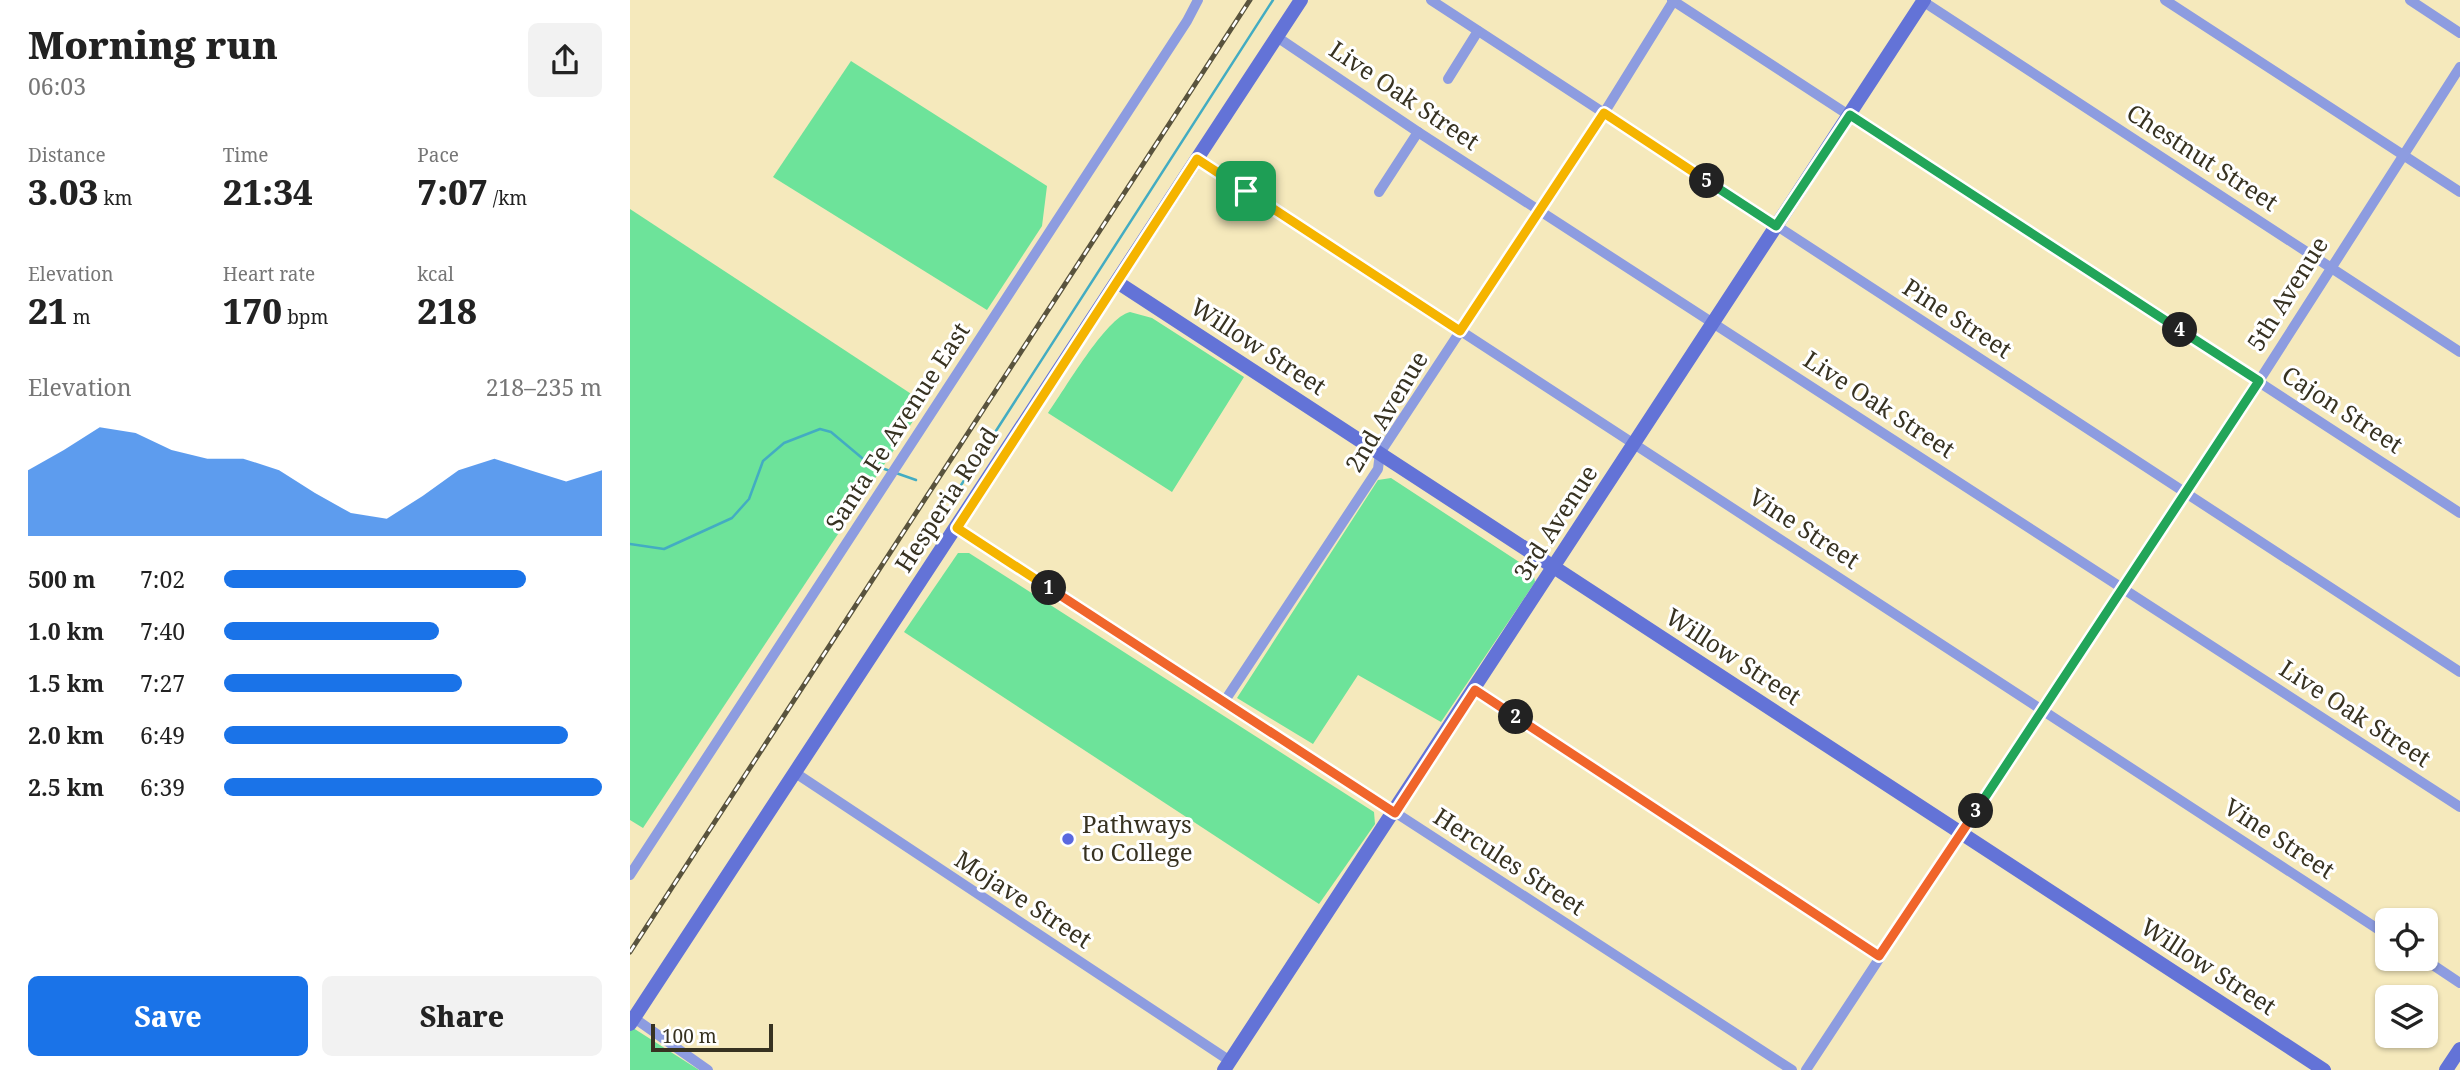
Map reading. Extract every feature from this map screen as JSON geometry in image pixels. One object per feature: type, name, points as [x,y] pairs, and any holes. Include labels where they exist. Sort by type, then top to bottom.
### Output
[{"type":"street","name":"Santa Fe Avenue East","points":[[630,875],[1187,21],[1198,0]]},
{"type":"street","name":"Hesperia Road","points":[[632,1021],[1301,0]]},
{"type":"street","name":"Pine Street","points":[[1432,0],[2460,672]]},
{"type":"street","name":"2nd Avenue","points":[[1224,702],[1378,469],[1380,453],[1604,113],[1673,0]]},
{"type":"street","name":"Cajon Street","points":[[1673,0],[2460,513]]},
{"type":"street","name":"3rd Avenue","points":[[1227,1066],[1395,813],[1923,0]]},
{"type":"street","name":"Chestnut Street","points":[[1923,0],[2460,352]]},
{"type":"street","points":[[2165,0],[2460,192]]},
{"type":"street","points":[[2410,0],[2460,33]]},
{"type":"street","points":[[1448,79],[1478,31]]},
{"type":"street","name":"Live Oak Street","points":[[1277,37],[1418,132],[2460,807]]},
{"type":"street","name":"5th Avenue","points":[[1806,1070],[2121,587],[2259,381],[2460,67]]},
{"type":"street","points":[[1379,192],[1418,132]]},
{"type":"street","name":"Vine Street","points":[[1197,159],[2375,927]]},
{"type":"street","name":"Willow Street","points":[[1117,282],[2324,1070]]},
{"type":"street","name":"Hercules Street","points":[[957,528],[1792,1070]]},
{"type":"street","points":[[1475,690],[1879,956]]},
{"type":"street","name":"Mojave Street","points":[[794,772],[1227,1066]]},
{"type":"street","points":[[2438,968],[2460,983]]},
{"type":"street","points":[[632,1021],[708,1070]]},
{"type":"street","points":[[2446,1070],[2460,1049]]},
{"type":"green space","points":[[851,61],[1047,186],[1042,226],[987,310],[773,177]]},
{"type":"green space","points":[[630,209],[925,403],[643,828],[630,820]]},
{"type":"green space","points":[[1130,312],[1152,318],[1244,377],[1172,492],[1048,413],[1098,340],[1120,317]]},
{"type":"green space","points":[[1391,478],[1533,571],[1535,582],[1441,722],[1358,675],[1313,744],[1237,698],[1378,480]]},
{"type":"green space","points":[[958,553],[969,553],[1374,812],[1375,824],[1319,904],[904,632]]},
{"type":"green space","points":[[630,1026],[699,1070],[630,1070]]},
{"type":"waterway","points":[[944,496],[956,493],[1273,0]]},
{"type":"waterway","points":[[630,544],[664,549],[732,518],[749,499],[763,461],[784,443],[820,429],[831,432],[868,463],[890,471]]},
{"type":"waterway","points":[[896,473],[916,480]]},
{"type":"railway","points":[[630,952],[1250,0]]},
{"type":"place","name":"Pathways to College","points":[[1068,839]]},
{"type":"route","points":[[1604,113],[1776,226],[1850,115],[2259,381],[1879,956],[1475,690],[1395,813],[957,528],[1197,159],[1246,191],[1460,331],[1571,158],[1604,113]]}]
